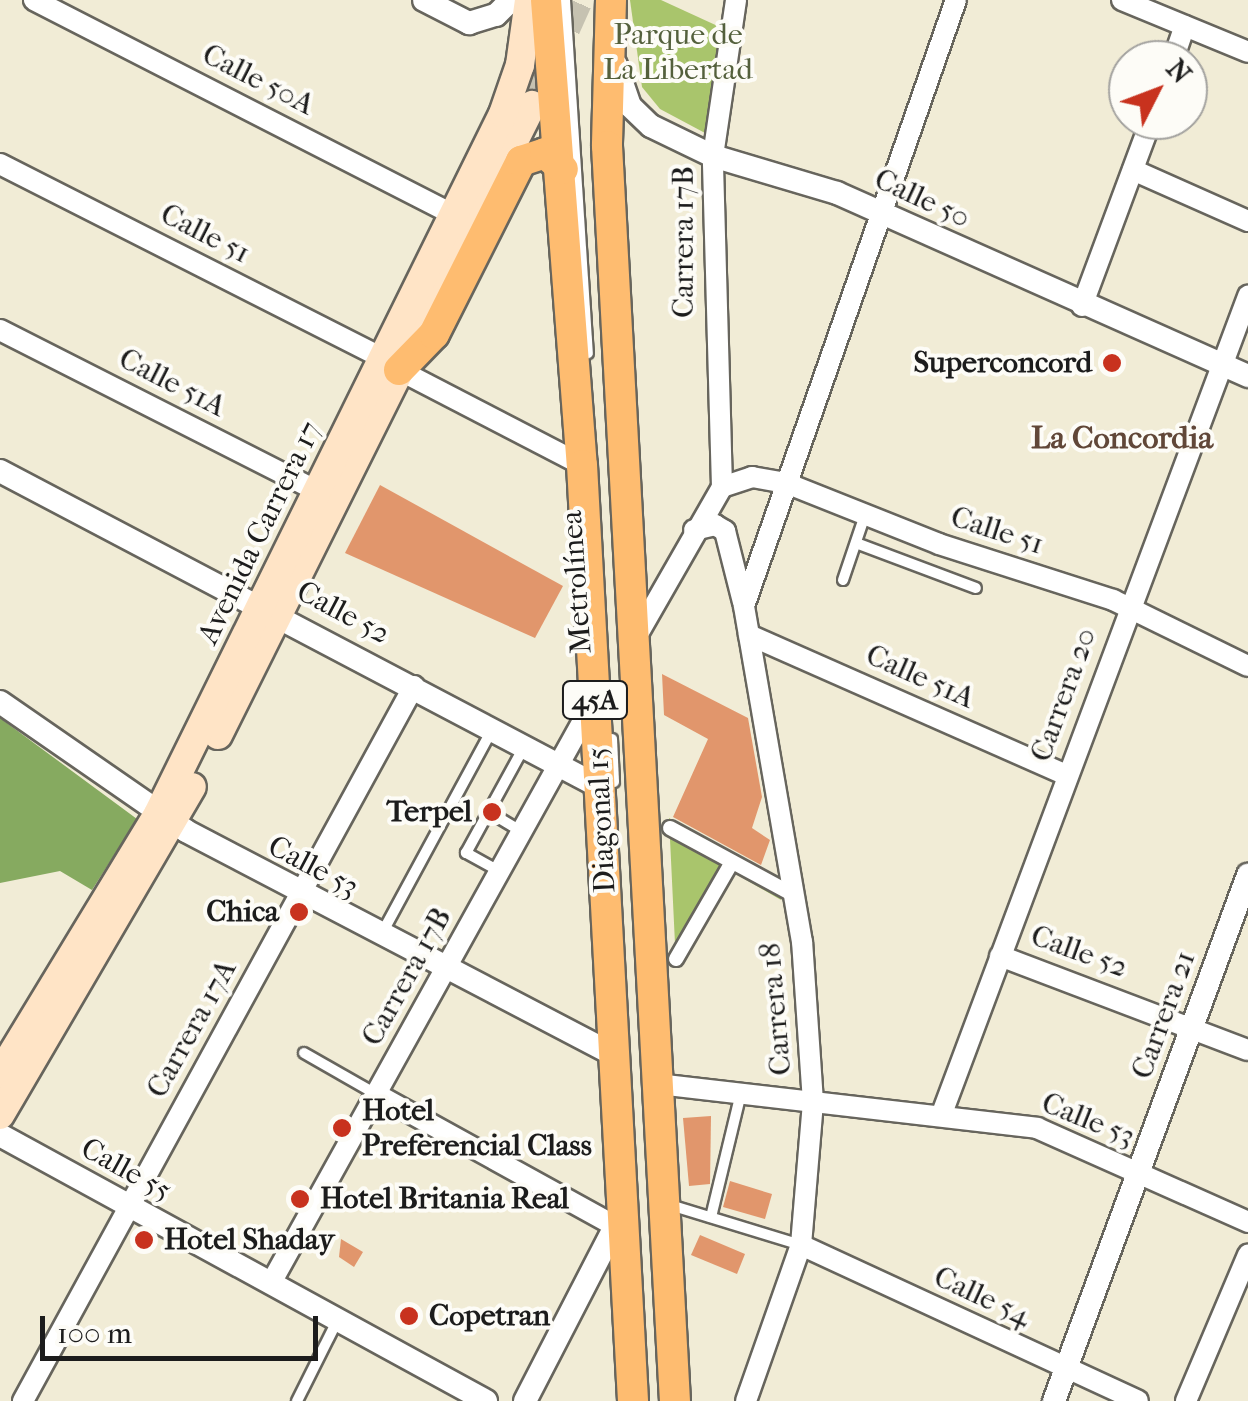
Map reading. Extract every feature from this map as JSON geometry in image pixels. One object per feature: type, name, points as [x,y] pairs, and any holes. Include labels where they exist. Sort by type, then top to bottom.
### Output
[{"type":"main road","name":"Avenida Carrera 17","points":[[270,608],[316,490],[391,364],[454,214],[514,87],[529,0]]},
{"type":"main road","name":"Diagonal 15","points":[[546,0],[563,169],[582,465],[633,1401]]},
{"type":"main road","name":"Diagonal 15","points":[[612,0],[607,146],[675,1401]]},
{"type":"main road","name":"Avenida Carrera 17","points":[[0,1115],[166,819],[391,364],[532,105]]},
{"type":"main road","points":[[391,364],[434,334],[521,162],[545,153],[563,169]]},
{"type":"main road","name":"Avenida Carrera 17","points":[[0,1074],[166,819]]},
{"type":"street","name":"Calle 50A","points":[[34,0],[454,214]]},
{"type":"street","points":[[424,0],[469,23],[496,15],[511,0]]},
{"type":"street","name":"Carrera 17B","points":[[722,487],[713,156],[736,0]]},
{"type":"street","name":"Carrera 18","points":[[744,606],[956,0]]},
{"type":"street","points":[[1122,0],[1248,52]]},
{"type":"street","points":[[1180,40],[1185,26]]},
{"type":"street","name":"Calle 50","points":[[611,46],[622,88],[640,118],[713,156],[819,186],[1082,306],[1248,376]]},
{"type":"street","points":[[1082,306],[1144,140]]},
{"type":"street","name":"Calle 51","points":[[0,164],[582,465]]},
{"type":"street","points":[[1133,170],[1248,220]]},
{"type":"street","name":"Carrera 20","points":[[942,1116],[1248,296]]},
{"type":"street","name":"Calle 51A","points":[[0,330],[316,490]]},
{"type":"street","name":"Calle 52","points":[[0,471],[270,608],[600,787]]},
{"type":"street","name":"Calle 51","points":[[722,487],[752,478],[786,483],[865,515],[1129,607],[1248,666]]},
{"type":"street","points":[[634,641],[722,487]]},
{"type":"street","name":"Carrera 18","points":[[694,530],[715,525],[726,532],[744,606],[794,896],[813,1102],[802,1245],[746,1401]]},
{"type":"street","name":"Calle 51A","points":[[748,635],[1067,775]]},
{"type":"street","name":"Carrera 17A","points":[[22,1401],[414,686]]},
{"type":"street","name":"Carrera 17B","points":[[271,1283],[595,699]]},
{"type":"street","name":"Calle 53","points":[[0,702],[166,819],[300,895],[616,1055]]},
{"type":"street","points":[[670,828],[794,896]]},
{"type":"street","points":[[676,959],[732,862]]},
{"type":"street","name":"Carrera 21","points":[[1054,1401],[1248,875]]},
{"type":"street","name":"Calle 52","points":[[1000,956],[1193,1024],[1248,1050]]},
{"type":"street","name":"Calle 53","points":[[658,1084],[1037,1128],[1248,1222]]},
{"type":"street","points":[[376,1094],[621,1222],[525,1401]]},
{"type":"street","name":"Calle 55","points":[[0,1135],[486,1401]]},
{"type":"street","name":"Calle 54","points":[[802,1245],[1138,1401]]},
{"type":"street","points":[[1186,1401],[1248,1255]]},
{"type":"lane","name":"Metrolínea","points":[[565,0],[646,1401]]},
{"type":"lane","name":"Metrolínea","points":[[596,0],[596,161],[662,1401]]},
{"type":"lane","points":[[844,580],[865,515]]},
{"type":"lane","points":[[856,543],[976,588]]},
{"type":"lane","points":[[381,936],[492,729]]},
{"type":"lane","points":[[500,872],[466,852],[525,746]]},
{"type":"lane","points":[[488,812],[522,831]]},
{"type":"lane","points":[[304,1054],[376,1094]]},
{"type":"lane","points":[[712,1218],[741,1093]]},
{"type":"lane","points":[[664,1204],[802,1245]]},
{"type":"lane","points":[[297,1401],[338,1320]]},
{"type":"green space","name":"Parque de La Libertad","points":[[630,0],[661,0],[722,28],[705,133],[660,109],[642,87]]},
{"type":"green space","points":[[0,718],[137,819],[92,890],[60,871],[0,883]]},
{"type":"green space","points":[[669,818],[777,878],[781,900],[734,873],[676,965]]},
{"type":"building","points":[[380,485],[563,586],[535,638],[345,553]]},
{"type":"building","points":[[662,674],[748,718],[762,797],[752,828],[770,840],[761,865],[673,817],[708,739],[664,715]]},
{"type":"building","points":[[711,1116],[710,1184],[689,1186],[683,1118]]},
{"type":"building","points":[[730,1181],[772,1194],[765,1219],[723,1207]]},
{"type":"building","points":[[700,1235],[745,1254],[737,1274],[691,1255]]},
{"type":"building","points":[[341,1239],[363,1252],[354,1267],[339,1257]]},
{"type":"tunnel","points":[[532,105],[579,0]]},
{"type":"place","name":"Superconcord","points":[[1112,363]]},
{"type":"place","name":"Terpel","points":[[492,812]]},
{"type":"place","name":"Chica","points":[[299,912]]},
{"type":"place","name":"Hotel Preferencial Class","points":[[342,1128]]},
{"type":"place","name":"Hotel Britania Real","points":[[300,1199]]},
{"type":"place","name":"Hotel Shaday","points":[[144,1240]]},
{"type":"place","name":"Copetran","points":[[409,1316]]},
{"type":"district","name":"La Concordia","points":[[1122,438]]}]
